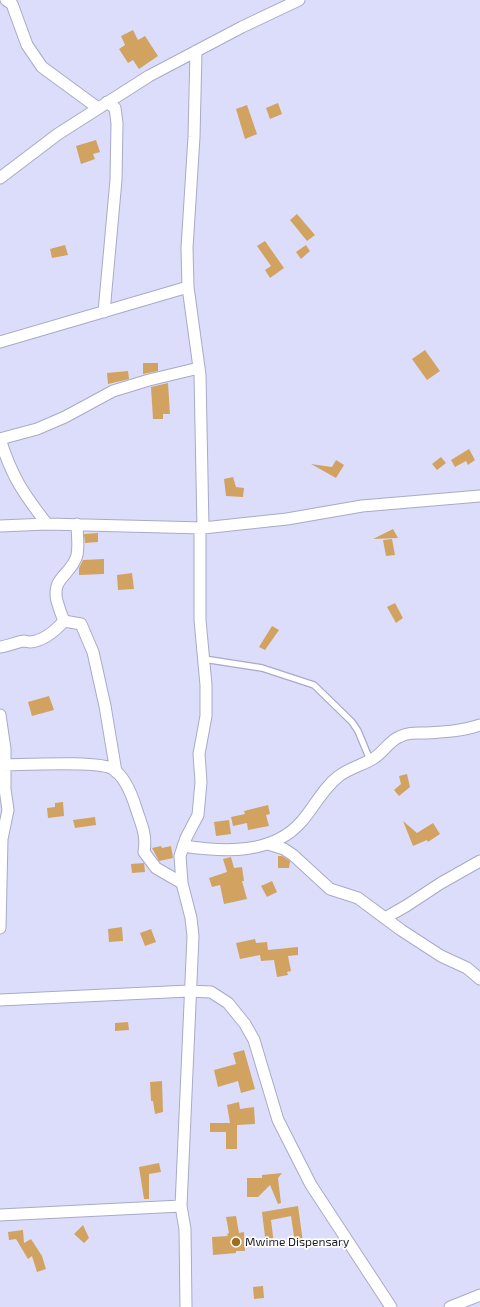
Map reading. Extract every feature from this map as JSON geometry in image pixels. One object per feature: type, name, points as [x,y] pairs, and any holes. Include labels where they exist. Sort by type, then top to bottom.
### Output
[{"type":"street","points":[[6,0],[12,4],[27,45],[42,67],[103,105],[114,108],[117,131],[116,180],[104,312]]},
{"type":"street","points":[[0,178],[58,134],[149,76],[242,26],[299,0]]},
{"type":"street","points":[[186,1307],[185,1229],[181,1206],[189,991],[193,936],[191,918],[182,883],[180,856],[183,846],[198,815],[200,800],[199,754],[206,716],[206,684],[200,620],[201,528],[199,368],[188,287],[187,248],[195,122],[196,52]]},
{"type":"street","points":[[0,342],[188,287]]},
{"type":"street","points":[[47,524],[23,493],[8,465],[0,439],[37,429],[65,418],[113,391],[148,380],[199,368]]},
{"type":"street","points":[[0,526],[77,524],[201,528],[287,519],[362,506],[480,496]]},
{"type":"street","points":[[64,621],[60,614],[55,588],[77,555],[77,524]]},
{"type":"street","points":[[0,647],[11,646],[24,641],[31,642],[41,638],[53,632],[64,621]]},
{"type":"street","points":[[64,621],[81,624],[93,652],[105,706],[116,772]]},
{"type":"street","points":[[0,715],[6,749],[2,765],[8,810],[2,839],[0,928]]},
{"type":"street","points":[[183,846],[212,850],[233,849],[268,844],[287,835],[297,826],[327,787],[339,775],[370,760],[399,737],[413,732],[459,730],[480,726]]},
{"type":"street","points":[[2,765],[86,764],[108,766],[116,772],[131,791],[146,839],[144,852],[156,868],[182,883]]},
{"type":"street","points":[[268,844],[284,849],[293,855],[330,888],[358,898],[441,956],[467,968],[480,979]]},
{"type":"street","points":[[385,918],[441,883],[480,861]]},
{"type":"street","points":[[0,1000],[189,991],[211,992],[228,1003],[245,1024],[254,1040],[278,1120],[311,1185],[391,1307]]},
{"type":"street","points":[[0,1215],[181,1206]]},
{"type":"street","points":[[450,1307],[480,1295]]},
{"type":"lane","points":[[204,659],[262,668],[314,684],[352,722],[358,731],[370,760]]},
{"type":"building","points":[[133,30],[138,40],[145,36],[158,56],[139,69],[133,60],[128,63],[119,49],[125,45],[121,36]]},
{"type":"building","points":[[278,103],[282,114],[270,119],[266,108]]},
{"type":"building","points":[[247,105],[257,134],[245,139],[236,109]]},
{"type":"building","points":[[96,140],[100,152],[93,154],[95,159],[81,164],[76,146]]},
{"type":"building","points":[[297,214],[315,235],[307,241],[290,220]]},
{"type":"building","points":[[265,241],[284,268],[270,278],[265,270],[271,266],[257,246]]},
{"type":"building","points":[[65,245],[68,255],[52,258],[50,249]]},
{"type":"building","points":[[306,245],[310,251],[301,259],[296,252]]},
{"type":"building","points":[[425,350],[440,371],[427,380],[412,359]]},
{"type":"building","points":[[143,363],[158,363],[158,371],[143,374]]},
{"type":"building","points":[[128,371],[129,379],[108,384],[107,373]]},
{"type":"building","points":[[168,383],[170,414],[163,414],[163,419],[153,419],[151,387]]},
{"type":"building","points":[[469,449],[475,460],[468,465],[466,461],[455,467],[451,460]]},
{"type":"building","points":[[441,457],[446,463],[437,470],[432,464]]},
{"type":"building","points":[[336,460],[344,465],[336,478],[311,464],[332,467]]},
{"type":"building","points":[[233,477],[236,487],[244,488],[243,497],[226,496],[224,479]]},
{"type":"building","points":[[393,529],[398,538],[373,539]]},
{"type":"building","points":[[98,533],[98,542],[85,543],[84,534]]},
{"type":"building","points":[[392,539],[395,555],[386,556],[383,540]]},
{"type":"building","points":[[104,559],[104,574],[79,575],[79,568],[83,560]]},
{"type":"building","points":[[132,573],[134,589],[118,590],[117,575]]},
{"type":"building","points":[[395,603],[403,618],[396,623],[387,607]]},
{"type":"building","points":[[272,626],[279,630],[265,650],[259,647]]},
{"type":"building","points":[[49,696],[54,710],[32,716],[28,702]]},
{"type":"building","points":[[407,774],[410,787],[399,796],[394,790],[401,784],[399,776]]},
{"type":"building","points":[[63,802],[64,816],[48,818],[47,808],[55,807],[55,803]]},
{"type":"building","points":[[268,805],[270,814],[266,815],[269,826],[248,830],[247,823],[233,826],[231,817],[245,814],[244,811]]},
{"type":"building","points":[[95,817],[96,825],[75,828],[73,820]]},
{"type":"building","points":[[229,820],[231,834],[216,836],[214,822]]},
{"type":"building","points":[[403,821],[417,833],[433,823],[440,834],[428,842],[427,840],[413,846]]},
{"type":"building","points":[[161,846],[162,848],[171,846],[173,858],[159,861],[152,848]]},
{"type":"building","points":[[278,856],[282,856],[290,861],[289,868],[278,868]]},
{"type":"building","points":[[231,857],[234,868],[242,867],[244,881],[242,881],[247,899],[224,904],[220,885],[212,887],[209,878],[227,872],[223,859]]},
{"type":"building","points":[[144,863],[145,872],[132,873],[131,864]]},
{"type":"building","points":[[272,881],[277,892],[267,897],[261,886]]},
{"type":"building","points":[[122,927],[123,941],[109,942],[108,929]]},
{"type":"building","points":[[151,929],[156,942],[145,946],[140,933]]},
{"type":"building","points":[[255,939],[256,943],[267,942],[268,950],[298,947],[298,955],[288,956],[291,971],[287,972],[288,975],[277,977],[274,960],[261,961],[260,955],[240,959],[236,943]]},
{"type":"building","points":[[128,1022],[129,1030],[115,1031],[115,1023]]},
{"type":"building","points":[[244,1050],[255,1089],[241,1093],[238,1081],[218,1087],[214,1070],[236,1064],[233,1053]]},
{"type":"building","points":[[162,1081],[163,1112],[155,1114],[153,1101],[151,1101],[150,1082]]},
{"type":"building","points":[[239,1102],[240,1109],[254,1107],[255,1124],[237,1125],[237,1149],[226,1149],[226,1132],[210,1132],[210,1123],[230,1123],[227,1105]]},
{"type":"building","points":[[159,1163],[161,1172],[149,1174],[149,1199],[144,1199],[139,1167]]},
{"type":"building","points":[[282,1173],[278,1178],[281,1203],[278,1204],[270,1185],[258,1197],[247,1197],[247,1178],[262,1178],[262,1175]]},
{"type":"building","points":[[298,1206],[303,1242],[295,1243],[291,1216],[271,1220],[274,1244],[266,1245],[262,1212]]},
{"type":"building","points":[[236,1216],[239,1233],[244,1232],[245,1251],[213,1255],[212,1237],[228,1236],[227,1234],[229,1233],[226,1217]]},
{"type":"building","points":[[83,1225],[89,1238],[84,1243],[74,1234]]},
{"type":"building","points":[[23,1230],[24,1243],[31,1239],[42,1256],[46,1269],[37,1272],[32,1256],[28,1259],[16,1239],[9,1240],[8,1232]]},
{"type":"building","points":[[263,1286],[264,1298],[254,1299],[253,1287]]},
{"type":"place","name":"Mwime Dispensary","points":[[236,1242]]}]
